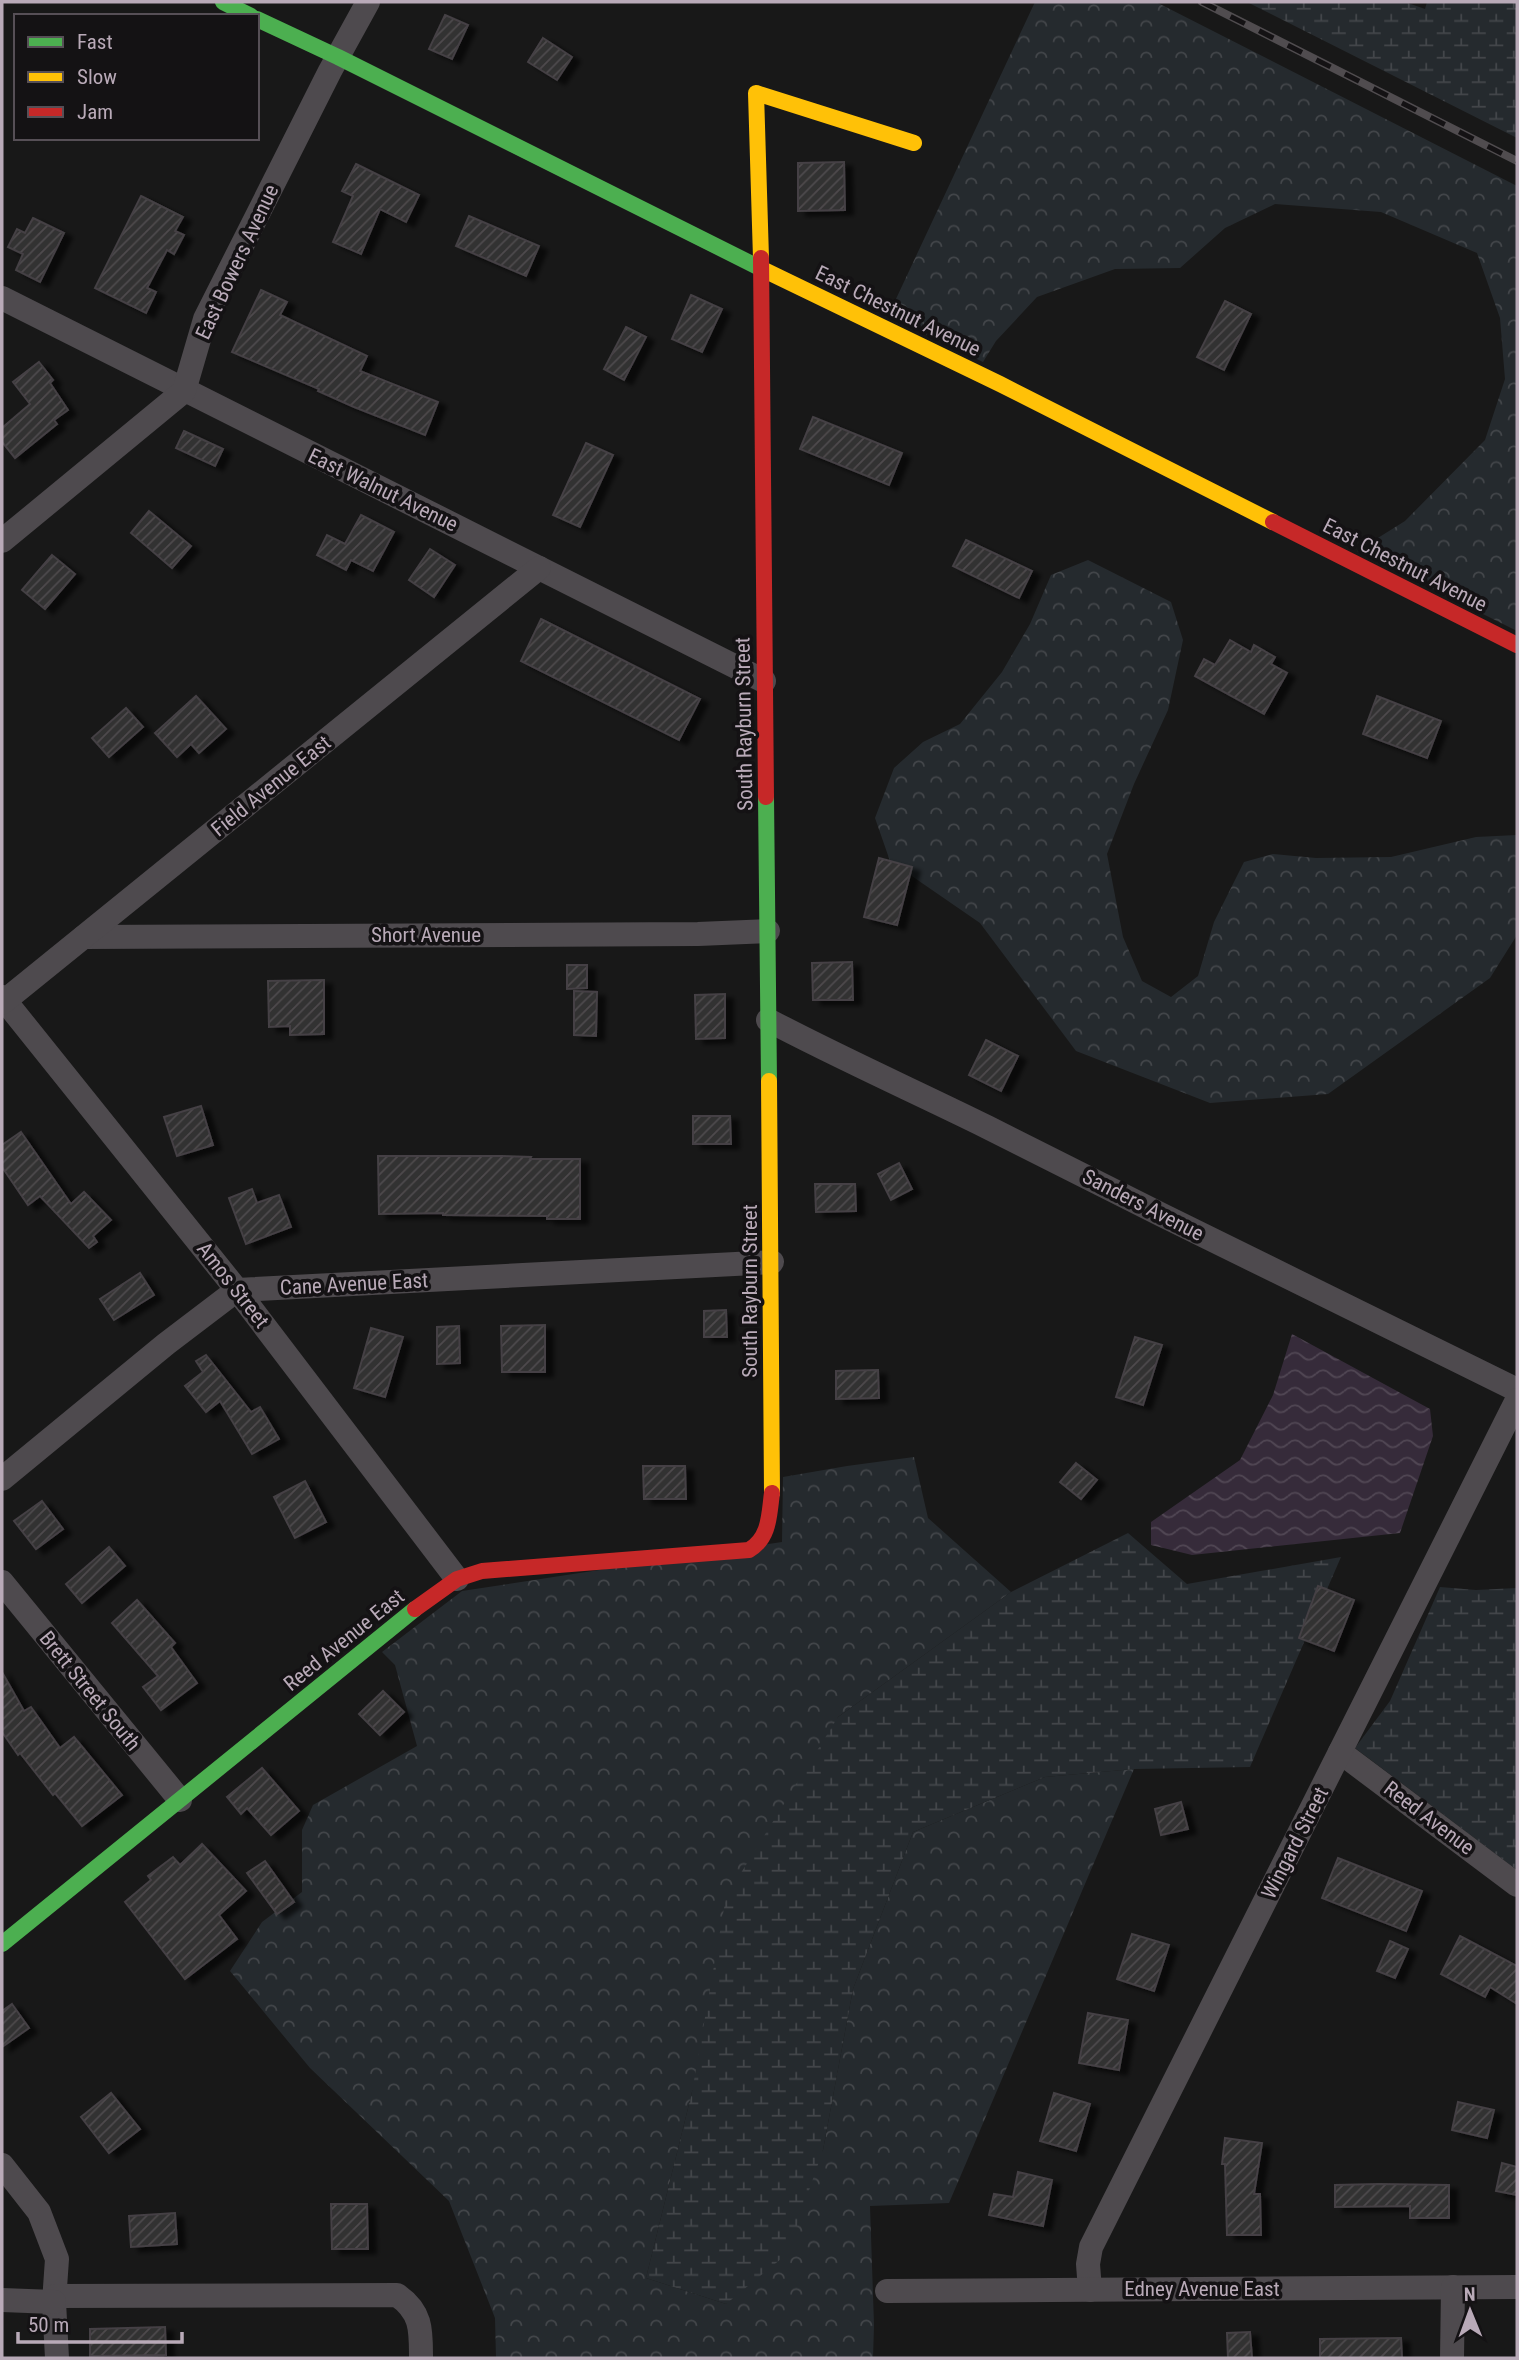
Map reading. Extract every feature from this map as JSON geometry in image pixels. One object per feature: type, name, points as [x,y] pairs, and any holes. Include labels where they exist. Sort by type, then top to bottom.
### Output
[{"type":"street","points":[[223,2],[247,14]]},
{"type":"street","name":"East Bowers Avenue","points":[[184,391],[205,319],[368,2]]},
{"type":"street","name":"East Chestnut Avenue","points":[[259,20],[1000,384],[1517,645]]},
{"type":"street","name":"South Rayburn Street","points":[[769,1520],[772,1494],[772,1262],[761,268],[756,93],[914,143]]},
{"type":"street","name":"East Walnut Avenue","points":[[2,299],[764,681]]},
{"type":"street","points":[[2,541],[184,391]]},
{"type":"street","name":"Field Avenue East","points":[[3,1000],[539,568]]},
{"type":"street","name":"Short Avenue","points":[[84,937],[698,934],[768,931]]},
{"type":"street","name":"Amos Street","points":[[3,1000],[237,1290],[457,1579]]},
{"type":"street","name":"Sanders Avenue","points":[[768,1020],[838,1057],[965,1116],[1517,1390]]},
{"type":"street","name":"Cane Avenue East","points":[[237,1290],[772,1262]]},
{"type":"street","points":[[2,1479],[166,1344],[237,1290]]},
{"type":"street","name":"Wingard Street","points":[[1090,2290],[1088,2264],[1091,2247],[1517,1400]]},
{"type":"street","name":"Reed Avenue East","points":[[2,1944],[435,1593],[457,1579],[482,1571],[749,1550],[756,1546],[766,1533],[769,1520]]},
{"type":"street","name":"Brett Street South","points":[[2,1583],[180,1800]]},
{"type":"street","name":"Reed Avenue","points":[[1340,1752],[1517,1885]]},
{"type":"street","points":[[2,2165],[39,2211],[57,2259],[57,2358]]},
{"type":"street","points":[[1452,2358],[1453,2287]]},
{"type":"street","name":"Edney Avenue East","points":[[887,2291],[1517,2287]]},
{"type":"street","points":[[2,2300],[397,2295],[407,2302],[414,2312],[421,2333],[421,2358]]},
{"type":"green space","points":[[1035,2],[1156,2],[1517,186],[1517,631],[1357,551],[1405,521],[1485,440],[1505,379],[1500,318],[1477,253],[1381,212],[1275,204],[1225,228],[1180,268],[1115,269],[1037,297],[996,341],[983,362],[888,316]]},
{"type":"green space","points":[[1247,2],[1405,2],[1425,9],[1427,2],[1517,2],[1517,138]]},
{"type":"green space","points":[[1088,560],[1171,602],[1183,640],[1168,710],[1134,784],[1107,854],[1123,937],[1142,981],[1171,997],[1198,976],[1214,922],[1244,862],[1273,854],[1316,858],[1391,857],[1476,837],[1517,835],[1517,935],[1490,978],[1328,1094],[1210,1103],[1076,1051],[980,923],[890,861],[875,818],[894,768],[923,742],[960,724],[1002,672],[1030,624],[1051,575]]},
{"type":"green space","points":[[914,1457],[928,1518],[1011,1592],[838,1717],[692,2092],[646,2278],[726,2304],[823,2150],[853,1989],[913,1832],[1045,1777],[1134,1769],[949,2203],[870,2206],[873,2358],[496,2358],[495,2318],[449,2201],[310,2068],[230,1971],[262,1922],[302,1892],[302,1830],[313,1805],[417,1746],[395,1665],[382,1652],[462,1591],[782,1542],[783,1477]]},
{"type":"green space","points":[[1128,1533],[1187,1584],[1341,1557],[1250,1767],[1134,1769],[1045,1777],[913,1832],[853,1989],[823,2150],[787,2254],[726,2304],[646,2278],[692,2092],[726,1897],[838,1717],[1011,1592]]},
{"type":"green space","points":[[1440,1587],[1476,1590],[1517,1588],[1517,1870],[1355,1748],[1390,1701]]},
{"type":"water","points":[[1292,1334],[1430,1409],[1433,1436],[1400,1533],[1192,1555],[1151,1545],[1151,1522],[1240,1460],[1273,1395]]},
{"type":"building","points":[[445,15],[468,25],[452,59],[429,49]]},
{"type":"building","points":[[543,38],[572,57],[557,80],[528,62]]},
{"type":"building","points":[[844,162],[845,210],[798,211],[798,163]]},
{"type":"building","points":[[356,164],[419,195],[406,222],[380,209],[361,254],[333,242],[353,196],[342,191]]},
{"type":"building","points":[[141,196],[183,217],[175,231],[184,235],[174,254],[167,250],[147,288],[156,292],[146,313],[95,288]]},
{"type":"building","points":[[469,216],[539,246],[526,276],[456,246]]},
{"type":"building","points":[[33,218],[64,233],[40,282],[16,270],[23,254],[8,247],[17,229],[25,233]]},
{"type":"building","points":[[261,290],[287,302],[280,315],[367,356],[360,371],[438,402],[425,435],[354,407],[232,352]]},
{"type":"building","points":[[691,295],[722,309],[702,352],[672,339]]},
{"type":"building","points":[[1225,301],[1251,314],[1224,370],[1197,357]]},
{"type":"building","points":[[626,327],[646,337],[624,380],[604,369]]},
{"type":"building","points":[[39,362],[53,380],[50,383],[68,410],[54,420],[57,424],[15,458],[2,442],[2,428],[30,404],[13,382]]},
{"type":"building","points":[[813,417],[902,453],[889,485],[800,449]]},
{"type":"building","points":[[184,431],[223,449],[215,466],[176,448]]},
{"type":"building","points":[[586,443],[613,455],[580,527],[553,515]]},
{"type":"building","points":[[149,511],[191,546],[172,568],[131,533]]},
{"type":"building","points":[[361,515],[394,532],[373,571],[351,560],[346,570],[317,555],[327,535],[345,544]]},
{"type":"building","points":[[966,540],[1032,571],[1019,598],[953,566]]},
{"type":"building","points":[[430,549],[455,565],[434,597],[409,580]]},
{"type":"building","points":[[52,555],[75,574],[45,609],[22,590]]},
{"type":"building","points":[[541,619],[700,699],[679,740],[521,661]]},
{"type":"building","points":[[1230,640],[1251,652],[1254,645],[1275,657],[1271,664],[1287,673],[1264,714],[1195,676],[1204,659],[1215,665]]},
{"type":"building","points":[[196,696],[226,729],[199,753],[191,744],[177,757],[155,733]]},
{"type":"building","points":[[1377,696],[1441,721],[1427,758],[1363,734]]},
{"type":"building","points":[[126,708],[143,727],[109,757],[92,738]]},
{"type":"building","points":[[879,858],[912,867],[897,925],[864,917]]},
{"type":"building","points":[[852,962],[853,1000],[813,1000],[812,963]]},
{"type":"building","points":[[567,965],[587,965],[587,988],[567,989]]},
{"type":"building","points":[[324,980],[324,1034],[290,1035],[290,1026],[269,1027],[268,981]]},
{"type":"building","points":[[574,991],[597,992],[596,1036],[574,1035]]},
{"type":"building","points":[[725,994],[725,1038],[696,1039],[695,995]]},
{"type":"building","points":[[986,1040],[1018,1056],[1001,1091],[969,1075]]},
{"type":"building","points":[[201,1106],[213,1145],[177,1156],[164,1117]]},
{"type":"building","points":[[693,1116],[730,1116],[731,1144],[693,1144]]},
{"type":"building","points":[[21,1132],[71,1204],[84,1192],[111,1220],[93,1236],[97,1242],[89,1248],[40,1196],[28,1205],[2,1167],[2,1145]]},
{"type":"building","points":[[378,1156],[580,1159],[580,1219],[443,1213],[379,1214]]},
{"type":"building","points":[[899,1163],[912,1189],[891,1200],[878,1174]]},
{"type":"building","points":[[815,1184],[855,1184],[856,1211],[816,1212]]},
{"type":"building","points":[[252,1189],[257,1203],[279,1195],[291,1227],[246,1244],[229,1198]]},
{"type":"building","points":[[140,1273],[154,1295],[114,1320],[100,1299]]},
{"type":"building","points":[[726,1310],[727,1337],[704,1337],[704,1311]]},
{"type":"building","points":[[545,1325],[545,1372],[502,1372],[501,1326]]},
{"type":"building","points":[[459,1326],[460,1363],[437,1364],[437,1327]]},
{"type":"building","points":[[371,1328],[403,1337],[385,1397],[354,1388]]},
{"type":"building","points":[[1135,1337],[1162,1345],[1143,1405],[1116,1397]]},
{"type":"building","points":[[206,1355],[251,1412],[260,1407],[279,1439],[252,1454],[220,1401],[206,1412],[185,1386],[203,1372],[196,1361]]},
{"type":"building","points":[[878,1370],[879,1398],[836,1399],[836,1371]]},
{"type":"building","points":[[1076,1463],[1097,1480],[1081,1499],[1060,1482]]},
{"type":"building","points":[[643,1466],[685,1466],[686,1499],[644,1499]]},
{"type":"building","points":[[305,1481],[326,1522],[295,1538],[274,1497]]},
{"type":"building","points":[[42,1501],[63,1529],[36,1549],[14,1521]]},
{"type":"building","points":[[109,1547],[125,1566],[82,1603],[66,1584]]},
{"type":"building","points":[[1318,1586],[1354,1600],[1334,1651],[1299,1638]]},
{"type":"building","points":[[137,1600],[175,1643],[171,1647],[197,1683],[161,1710],[143,1687],[158,1676],[112,1623]]},
{"type":"building","points":[[2,1672],[24,1711],[31,1707],[60,1748],[74,1737],[122,1795],[82,1826],[20,1753],[18,1755],[2,1732]]},
{"type":"building","points":[[383,1691],[404,1712],[380,1735],[359,1714]]},
{"type":"building","points":[[262,1768],[299,1811],[271,1835],[247,1808],[241,1814],[227,1797]]},
{"type":"building","points":[[1181,1802],[1188,1829],[1161,1835],[1155,1809]]},
{"type":"building","points":[[202,1844],[246,1891],[219,1915],[237,1939],[185,1979],[125,1902],[151,1880],[148,1876],[173,1857],[180,1865]]},
{"type":"building","points":[[1338,1858],[1422,1891],[1406,1931],[1322,1898]]},
{"type":"building","points":[[265,1861],[294,1902],[277,1914],[247,1873]]},
{"type":"building","points":[[1132,1934],[1169,1945],[1154,1991],[1117,1979]]},
{"type":"building","points":[[1460,1936],[1517,1966],[1517,2004],[1490,1987],[1485,1997],[1441,1974]]},
{"type":"building","points":[[1390,1941],[1408,1949],[1395,1978],[1377,1971]]},
{"type":"building","points":[[12,2004],[29,2028],[2,2047],[2,2011]]},
{"type":"building","points":[[1088,2013],[1128,2020],[1119,2070],[1079,2063]]},
{"type":"building","points":[[111,2093],[140,2129],[109,2153],[81,2117]]},
{"type":"building","points":[[1054,2093],[1090,2104],[1076,2151],[1040,2141]]},
{"type":"building","points":[[1458,2102],[1494,2110],[1487,2138],[1452,2130]]},
{"type":"building","points":[[1225,2138],[1262,2143],[1254,2194],[1260,2194],[1261,2235],[1227,2235],[1225,2164],[1222,2164]]},
{"type":"building","points":[[1502,2163],[1517,2167],[1517,2195],[1496,2191]]},
{"type":"building","points":[[1018,2172],[1052,2180],[1043,2226],[989,2215],[994,2194],[1013,2197]]},
{"type":"building","points":[[1335,2185],[1449,2185],[1449,2218],[1410,2218],[1410,2206],[1335,2207]]},
{"type":"building","points":[[331,2204],[367,2204],[368,2249],[332,2249]]},
{"type":"building","points":[[175,2213],[177,2244],[131,2247],[129,2216]]},
{"type":"building","points":[[165,2327],[166,2355],[90,2356],[90,2329]]},
{"type":"building","points":[[1250,2332],[1252,2358],[1228,2358],[1227,2333]]},
{"type":"building","points":[[1401,2338],[1402,2358],[1320,2358],[1320,2339]]},
{"type":"railway","points":[[1202,2],[1517,161]]},
{"type":"traffic: fast","points":[[223,2],[247,14]]},
{"type":"traffic: fast","points":[[259,20],[762,269]]},
{"type":"traffic: fast","points":[[766,797],[769,1081]]},
{"type":"traffic: fast","points":[[2,1944],[415,1609]]},
{"type":"traffic: slow","points":[[761,258],[756,93],[914,143]]},
{"type":"traffic: slow","points":[[762,269],[1000,384],[1273,522]]},
{"type":"traffic: slow","points":[[769,1081],[772,1493]]},
{"type":"traffic: jam","points":[[761,258],[766,797]]},
{"type":"traffic: jam","points":[[1273,522],[1517,645]]},
{"type":"traffic: jam","points":[[415,1609],[457,1579],[482,1571],[749,1550],[765,1532],[772,1493]]}]
